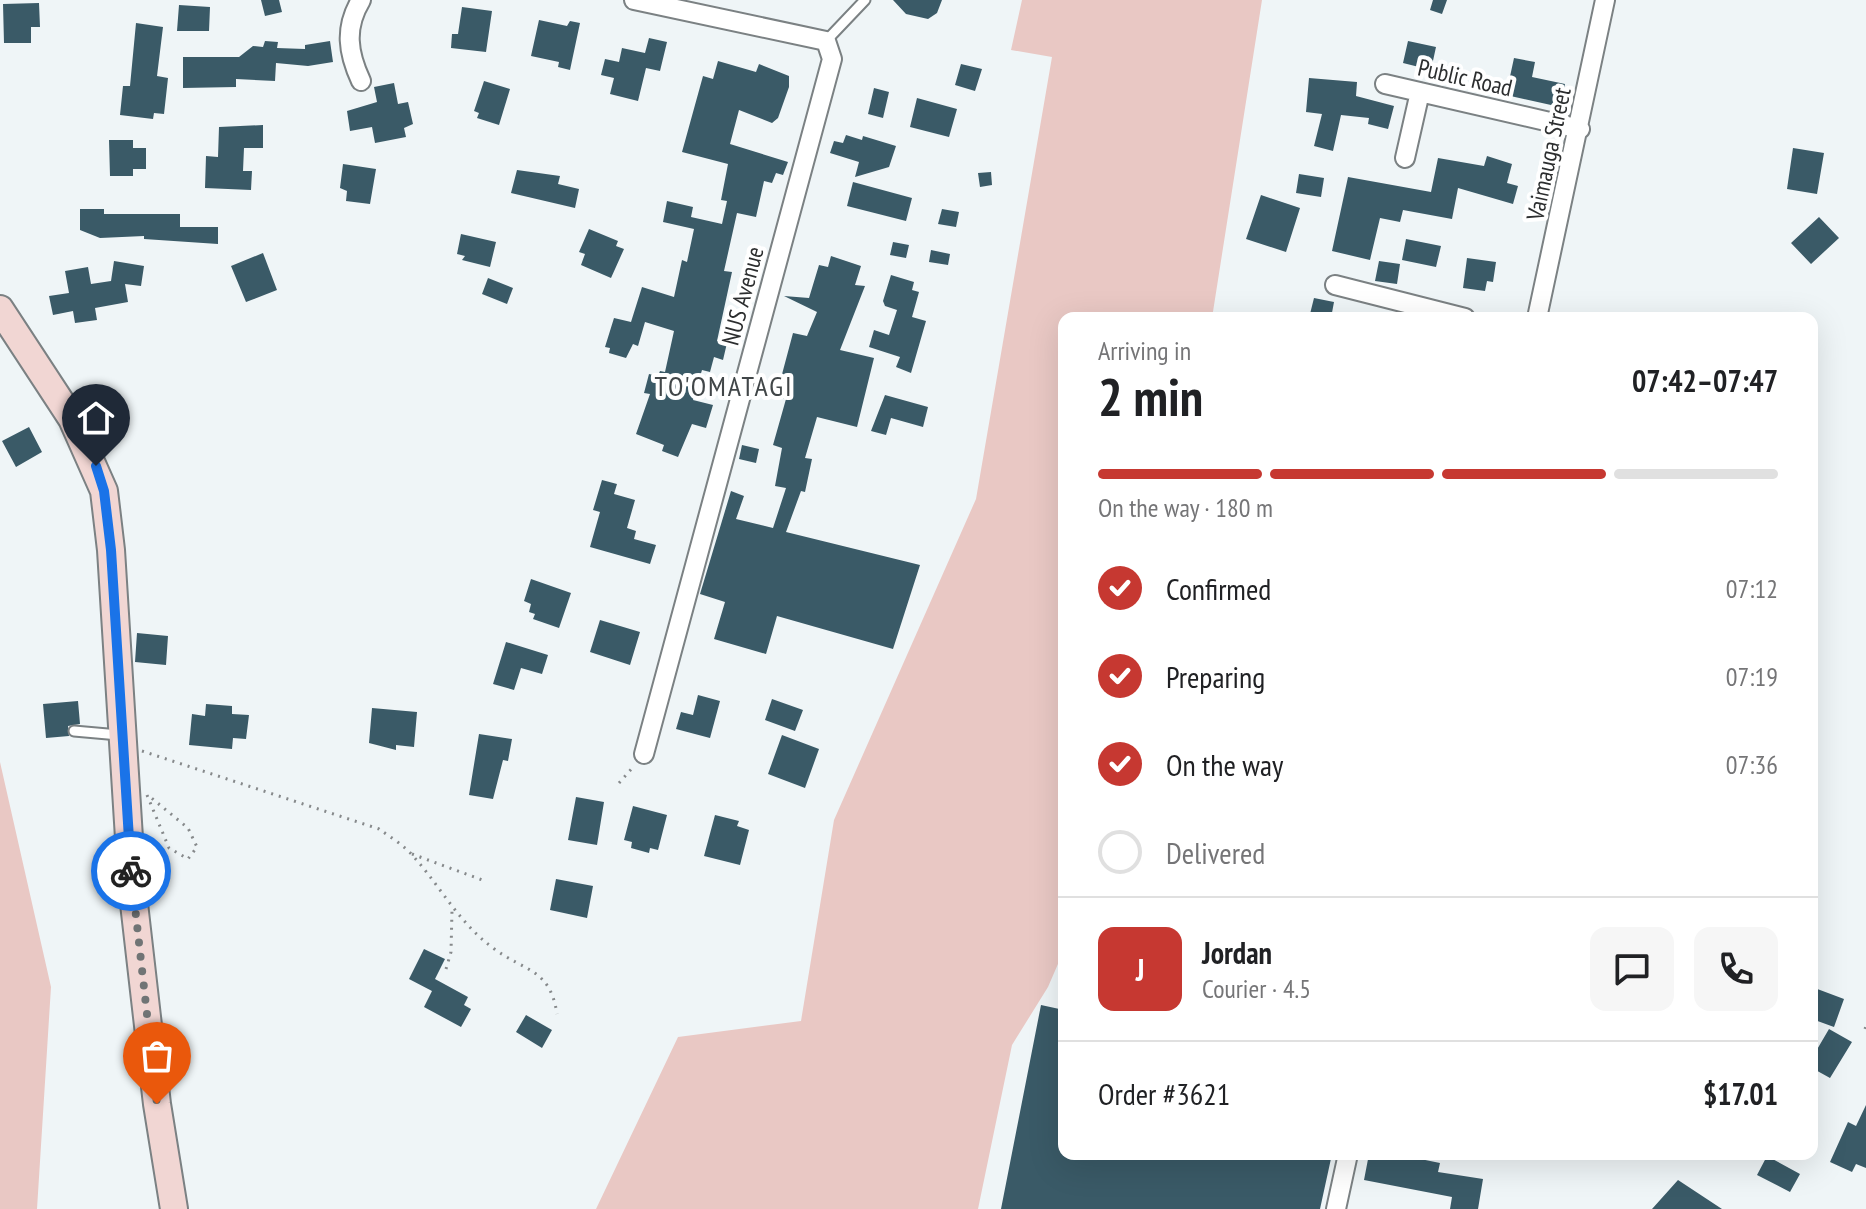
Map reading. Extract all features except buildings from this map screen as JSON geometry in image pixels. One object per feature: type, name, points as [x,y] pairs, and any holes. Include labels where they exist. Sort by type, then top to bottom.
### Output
[{"type":"street","points":[[361,0],[348,34],[352,61],[361,81]]},
{"type":"street","points":[[634,0],[826,41]]},
{"type":"street","name":"Vaimauga Street","points":[[1538,312],[1580,129],[1605,0]]},
{"type":"street","name":"NUS Avenue","points":[[644,754],[832,59],[826,41]]},
{"type":"street","name":"Public Road","points":[[1385,84],[1580,129]]},
{"type":"street","points":[[1405,158],[1420,92]]},
{"type":"street","points":[[1335,285],[1441,312]]},
{"type":"street","points":[[0,309],[72,419],[104,491],[144,1002],[174,1209]]},
{"type":"street","points":[[1336,1209],[1347,1160]]},
{"type":"lane","points":[[826,41],[865,0]]},
{"type":"lane","points":[[74,731],[123,740]]},
{"type":"path","points":[[123,740],[379,829],[412,854],[485,881]]},
{"type":"path","points":[[619,783],[644,754]]},
{"type":"path","points":[[126,784],[149,796],[188,828],[197,847],[188,859],[169,848],[149,796]]},
{"type":"path","points":[[412,854],[452,910],[493,948],[542,976],[554,993],[557,1014]]},
{"type":"path","points":[[446,969],[451,952],[452,910]]},
{"type":"shaded area","points":[[1022,0],[1262,0],[1213,312],[1058,312],[1058,964],[1048,987],[1012,1045],[978,1209],[596,1209],[678,1037],[801,1021],[834,820],[976,499],[1052,57],[1011,50]]},
{"type":"shaded area","points":[[0,762],[51,987],[37,1209],[0,1209]]},
{"type":"way so far","points":[[131,871],[157,1104]]},
{"type":"district","name":"TO'OMATAGI","points":[[724,386]]},
{"type":"route","points":[[96,466],[104,491],[111,550],[131,871]]}]
